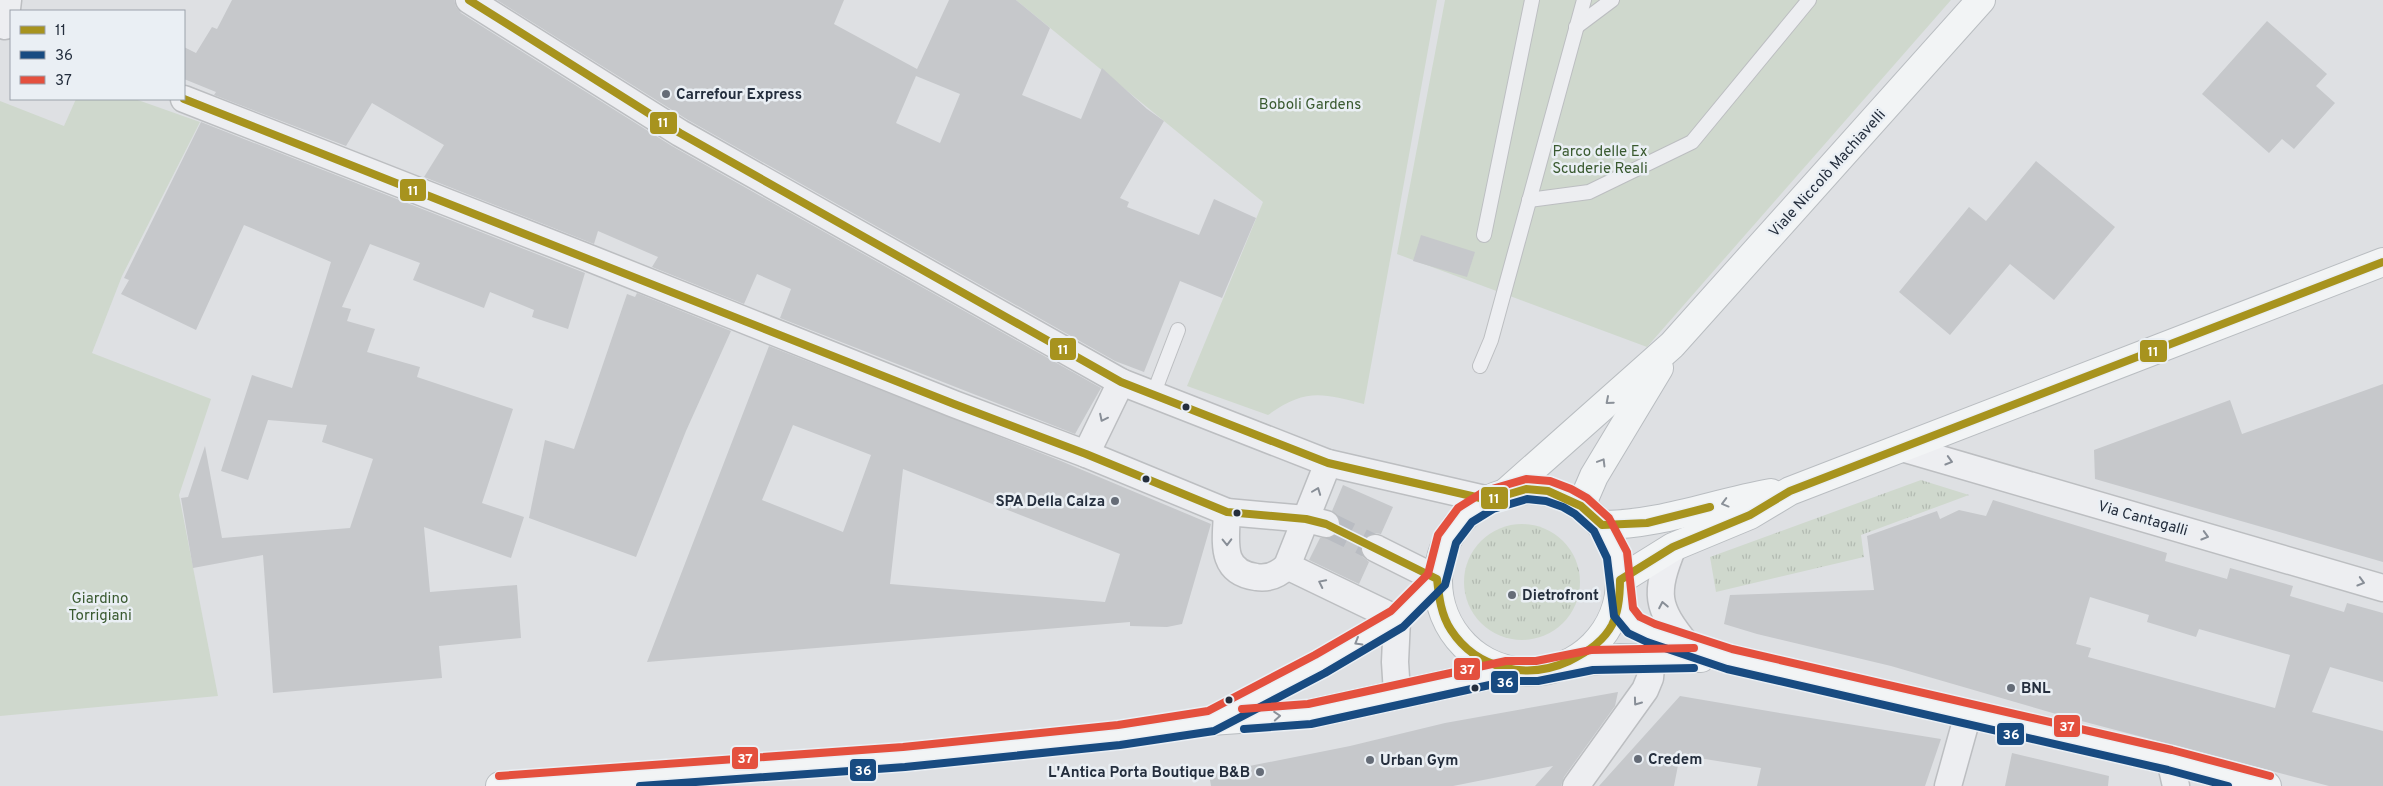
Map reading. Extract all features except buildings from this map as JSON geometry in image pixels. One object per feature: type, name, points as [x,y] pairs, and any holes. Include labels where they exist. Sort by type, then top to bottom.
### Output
[{"type":"main road","name":"Viale Niccolò Machiavelli","points":[[1496,497],[1672,346],[1981,0]]},
{"type":"main road","points":[[1566,664],[1593,648],[1608,631],[1616,614],[1620,589],[1673,547],[1750,515],[1790,491],[2383,262]]},
{"type":"main road","name":"Viale Niccolò Machiavelli","points":[[1581,506],[1594,476],[1672,346]]},
{"type":"main road","points":[[1507,671],[1469,651],[1454,635],[1442,611],[1437,580],[1448,539],[1465,515],[1496,497],[1526,489],[1548,491],[1581,506],[1602,525],[1617,555],[1623,612],[1634,625],[1688,646],[1729,659],[1968,714],[2173,773],[2267,786]]},
{"type":"main road","points":[[1602,525],[1646,523],[1743,498],[1790,491]]},
{"type":"main road","points":[[1211,722],[1320,664],[1397,619],[1437,580]]},
{"type":"main road","points":[[500,786],[904,757],[1119,735],[1211,722],[1309,714],[1397,693],[1507,671],[1537,671],[1592,660],[1652,657],[1729,659]]},
{"type":"street","points":[[5,26],[8,0]]},
{"type":"street","points":[[469,0],[680,133],[1121,382],[1328,463],[1496,497]]},
{"type":"street","points":[[185,99],[584,256],[945,401],[1086,454],[1227,512],[1316,521]]},
{"type":"street","points":[[1086,454],[1121,382]]},
{"type":"street","name":"Via Cantagalli","points":[[1902,448],[2383,588]]},
{"type":"street","points":[[1227,512],[1227,553],[1235,570],[1246,575],[1266,578],[1278,573],[1287,566],[1316,521],[1328,463]]},
{"type":"street","points":[[1673,547],[1662,580],[1662,610],[1688,646]]},
{"type":"street","points":[[1375,548],[1437,580]]},
{"type":"street","points":[[1287,566],[1397,619],[1395,662],[1397,693]]},
{"type":"street","points":[[1576,786],[1646,690],[1650,678],[1652,657]]},
{"type":"street","points":[[1948,786],[1968,714]]},
{"type":"lane","points":[[1484,235],[1532,0]]},
{"type":"lane","points":[[1480,366],[1492,340],[1584,0]]},
{"type":"lane","points":[[1576,27],[1612,0]]},
{"type":"lane","points":[[1529,200],[1589,192],[1692,142],[1809,0]]},
{"type":"lane","points":[[1153,395],[1178,330]]},
{"type":"green space","name":"Boboli Gardens","points":[[1016,0],[1437,0],[1364,404],[1336,397],[1314,395],[1293,400],[1268,415],[1187,386],[1263,202]]},
{"type":"green space","name":"Parco delle Ex Scuderie Reali","points":[[1445,0],[1951,0],[1647,347],[1397,254]]},
{"type":"green space","name":"Giardino Torrigiani","points":[[76,100],[138,100],[200,122],[122,276],[92,353],[211,399],[179,495],[218,696],[0,716],[0,101],[64,126]]},
{"type":"green space","points":[[1921,480],[1969,495],[1861,535],[1864,557],[1716,592],[1710,557]]},
{"type":"green space","points":[[1522,524],[1544,529],[1563,541],[1575,560],[1580,582],[1575,604],[1563,623],[1544,635],[1522,640],[1500,635],[1481,623],[1469,604],[1464,582],[1469,560],[1481,541],[1500,529]]},
{"type":"tunnel","points":[[1326,524],[1375,548]]},
{"type":"transit line","name":"11","points":[[469,0],[680,133],[1121,382],[1328,463],[1489,500],[1526,489],[1548,491],[1581,506],[1602,525],[1647,523],[1710,507]]},
{"type":"transit line","name":"11","points":[[185,99],[954,404],[1086,454],[1227,512],[1306,519],[1326,524],[1437,579],[1445,618],[1451,630],[1462,644],[1489,662],[1504,668],[1521,670],[1553,667],[1588,651],[1604,637],[1612,625],[1619,603],[1620,580],[1673,547],[1750,515],[1790,491],[2383,262]]},
{"type":"transit line","name":"37","points":[[499,776],[903,747],[1118,725],[1208,711],[1315,655],[1391,611],[1428,574],[1438,535],[1458,508],[1485,491],[1526,479],[1550,481],[1571,489],[1587,498],[1609,518],[1627,552],[1633,608],[1640,617],[1655,624],[1732,649],[2172,750],[2270,776]]},
{"type":"transit line","name":"36","points":[[640,786],[905,767],[1120,745],[1214,731],[1325,673],[1403,627],[1445,585],[1456,543],[1472,522],[1493,509],[1527,499],[1546,501],[1563,507],[1575,514],[1594,531],[1607,558],[1614,616],[1628,633],[1647,642],[1727,669],[2168,770],[2228,786]]},
{"type":"transit line","name":"37","points":[[1242,709],[1308,704],[1506,661],[1536,661],[1591,650],[1694,648]]},
{"type":"transit line","name":"36","points":[[1244,729],[1311,724],[1508,681],[1538,681],[1593,670],[1694,668]]},
{"type":"place","name":"Carrefour Express","points":[[666,94]]},
{"type":"place","name":"SPA Della Calza","points":[[1115,501]]},
{"type":"place","name":"Dietrofront","points":[[1512,595]]},
{"type":"place","name":"BNL","points":[[2011,688]]},
{"type":"place","name":"Credem","points":[[1638,759]]},
{"type":"place","name":"Urban Gym","points":[[1370,760]]},
{"type":"place","name":"L'Antica Porta Boutique B&B","points":[[1260,772]]}]
